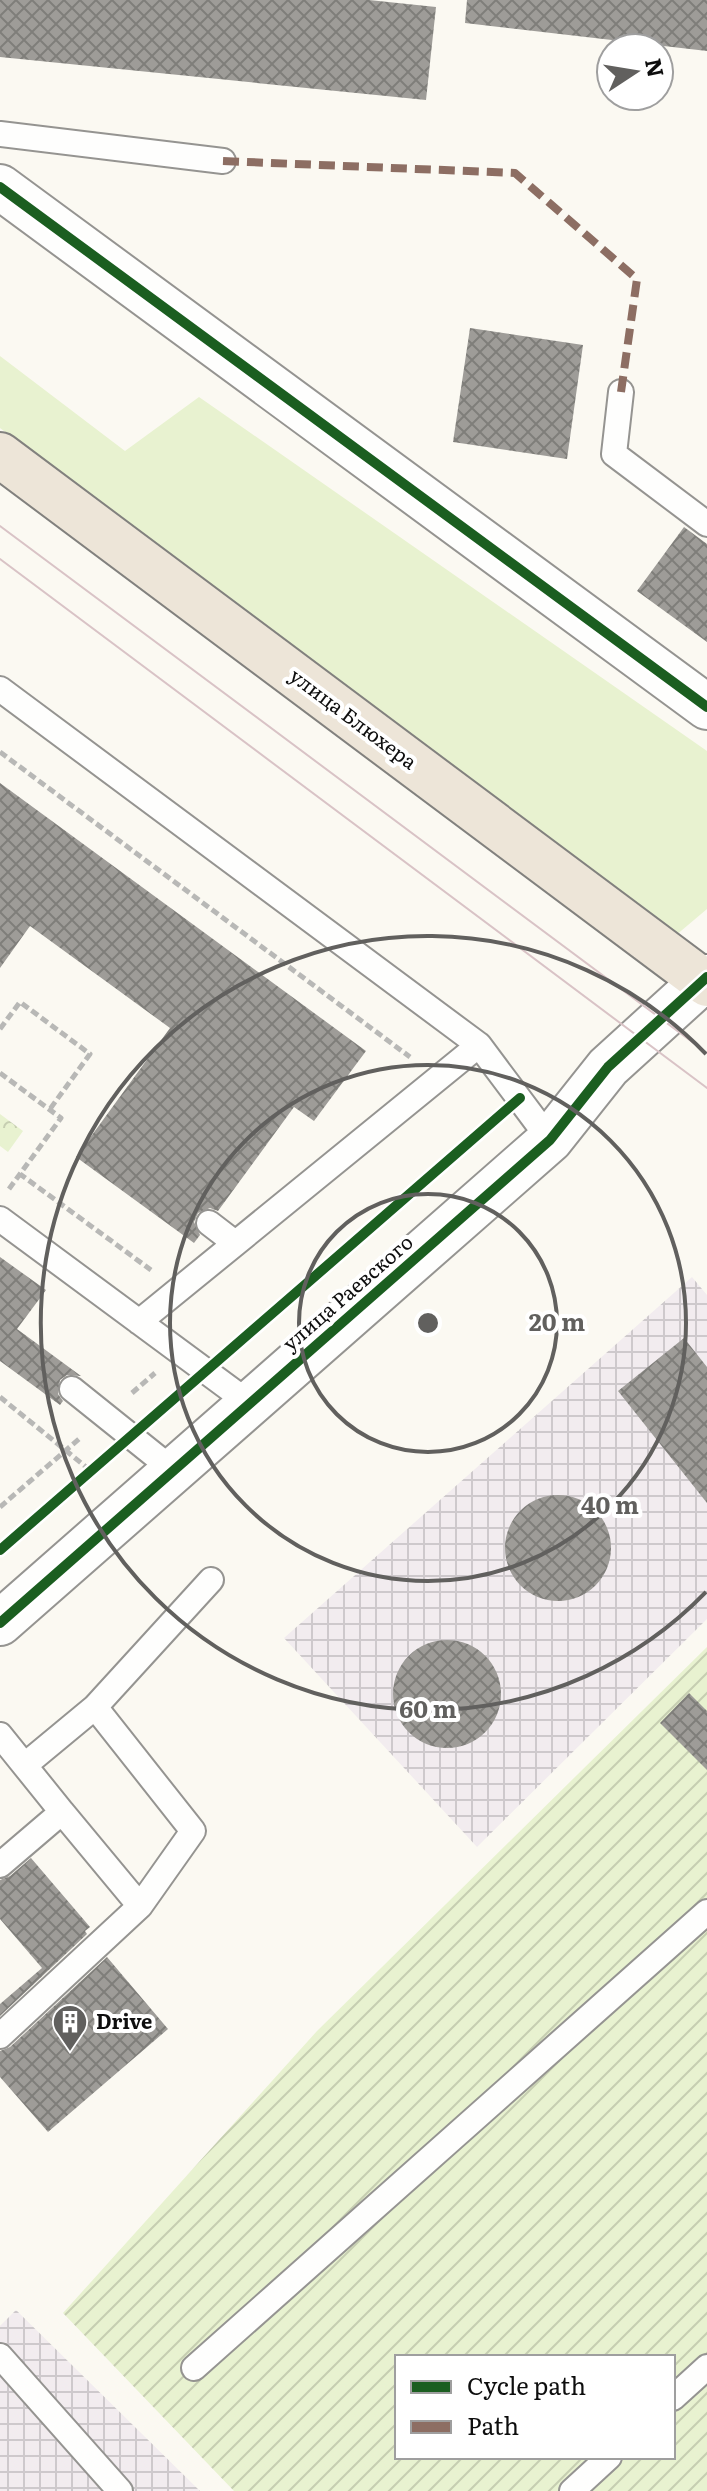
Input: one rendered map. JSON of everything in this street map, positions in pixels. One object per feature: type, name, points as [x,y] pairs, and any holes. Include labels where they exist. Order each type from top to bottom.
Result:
[{"type":"main road","name":"улица Блюхера","points":[[0,455],[706,980]]},
{"type":"street","points":[[0,187],[707,707]]},
{"type":"street","name":"улица Раевского","points":[[0,1623],[550,1140],[608,1067],[706,980]]},
{"type":"lane","points":[[0,134],[223,161]]},
{"type":"lane","points":[[621,392],[614,454],[707,524]]},
{"type":"lane","points":[[0,689],[479,1045],[550,1140]]},
{"type":"lane","points":[[139,1322],[479,1045]]},
{"type":"lane","points":[[0,1219],[249,1403]]},
{"type":"lane","points":[[209,1223],[235,1243]]},
{"type":"lane","points":[[72,1389],[173,1470]]},
{"type":"lane","points":[[25,1765],[95,1707],[211,1580]]},
{"type":"lane","points":[[0,2036],[140,1906],[193,1831],[95,1707]]},
{"type":"lane","points":[[0,1735],[140,1906]]},
{"type":"lane","points":[[0,1865],[62,1812]]},
{"type":"lane","points":[[194,2368],[707,1912]]},
{"type":"lane","points":[[0,2356],[120,2491]]},
{"type":"lane","points":[[675,2396],[707,2367]]},
{"type":"lane","points":[[572,2491],[607,2459]]},
{"type":"path","points":[[0,752],[439,1078]]},
{"type":"path","points":[[0,1029],[20,1002],[90,1054],[50,1109]]},
{"type":"path","points":[[0,1073],[61,1118],[20,1174],[177,1290]]},
{"type":"path","points":[[0,1397],[91,1471]]},
{"type":"path","points":[[80,1481],[131,1436]]},
{"type":"shaded area","points":[[692,1277],[707,1295],[707,1619],[477,1847],[284,1638]]},
{"type":"shaded area","points":[[16,2310],[200,2491],[0,2491],[0,2326]]},
{"type":"green space","points":[[0,356],[125,451],[199,397],[707,751],[707,909],[675,936],[0,428]]},
{"type":"green space","points":[[0,1114],[23,1131],[8,1152],[0,1146]]},
{"type":"green space","points":[[707,1647],[707,2491],[234,2491],[63,2313],[317,2031]]},
{"type":"building","points":[[0,0],[369,0],[436,7],[426,100],[0,57]]},
{"type":"building","points":[[467,0],[707,0],[707,51],[675,47],[675,32],[595,32],[595,38],[465,23]]},
{"type":"building","points":[[470,328],[583,345],[567,459],[453,442]]},
{"type":"building","points":[[684,527],[707,544],[707,642],[637,591]]},
{"type":"building","points":[[0,783],[366,1051],[314,1121],[294,1107],[218,1211],[210,1208],[198,1213],[194,1222],[200,1235],[194,1243],[76,1157],[170,1028],[30,926],[0,968]]},
{"type":"building","points":[[0,1257],[46,1290],[17,1329],[81,1376],[67,1375],[60,1380],[58,1394],[63,1401],[60,1405],[0,1361]]},
{"type":"building","points":[[684,1338],[707,1367],[707,1503],[618,1391]]},
{"type":"building","points":[[558,1495],[578,1499],[596,1510],[607,1528],[611,1548],[607,1568],[596,1586],[578,1597],[558,1601],[538,1597],[520,1586],[509,1568],[505,1548],[509,1528],[520,1510],[538,1499]]},
{"type":"building","points":[[447,1640],[477,1649],[485,1656],[492,1664],[501,1694],[492,1724],[485,1732],[477,1739],[447,1748],[417,1739],[409,1732],[402,1724],[393,1694],[402,1664],[409,1656],[417,1649]]},
{"type":"building","points":[[689,1693],[707,1711],[707,1770],[660,1723]]},
{"type":"building","points":[[31,1858],[90,1927],[85,1931],[87,1934],[0,2016],[0,2004],[42,1968],[0,1919],[0,1880],[10,1876]]},
{"type":"building","name":"Drive","points":[[107,1957],[168,2029],[48,2132],[0,2077],[0,2051],[10,2047]]},
{"type":"tram line","points":[[0,526],[707,1053]]},
{"type":"tram line","points":[[0,559],[707,1088]]},
{"type":"marked path","points":[[223,161],[515,173],[637,279],[621,392]]},
{"type":"cycle path","points":[[0,187],[707,707]]},
{"type":"cycle path","points":[[0,1623],[550,1140],[608,1067],[707,977]]},
{"type":"cycle path","points":[[0,1550],[520,1098]]},
{"type":"place","name":"Drive","points":[[70,2053]]}]
